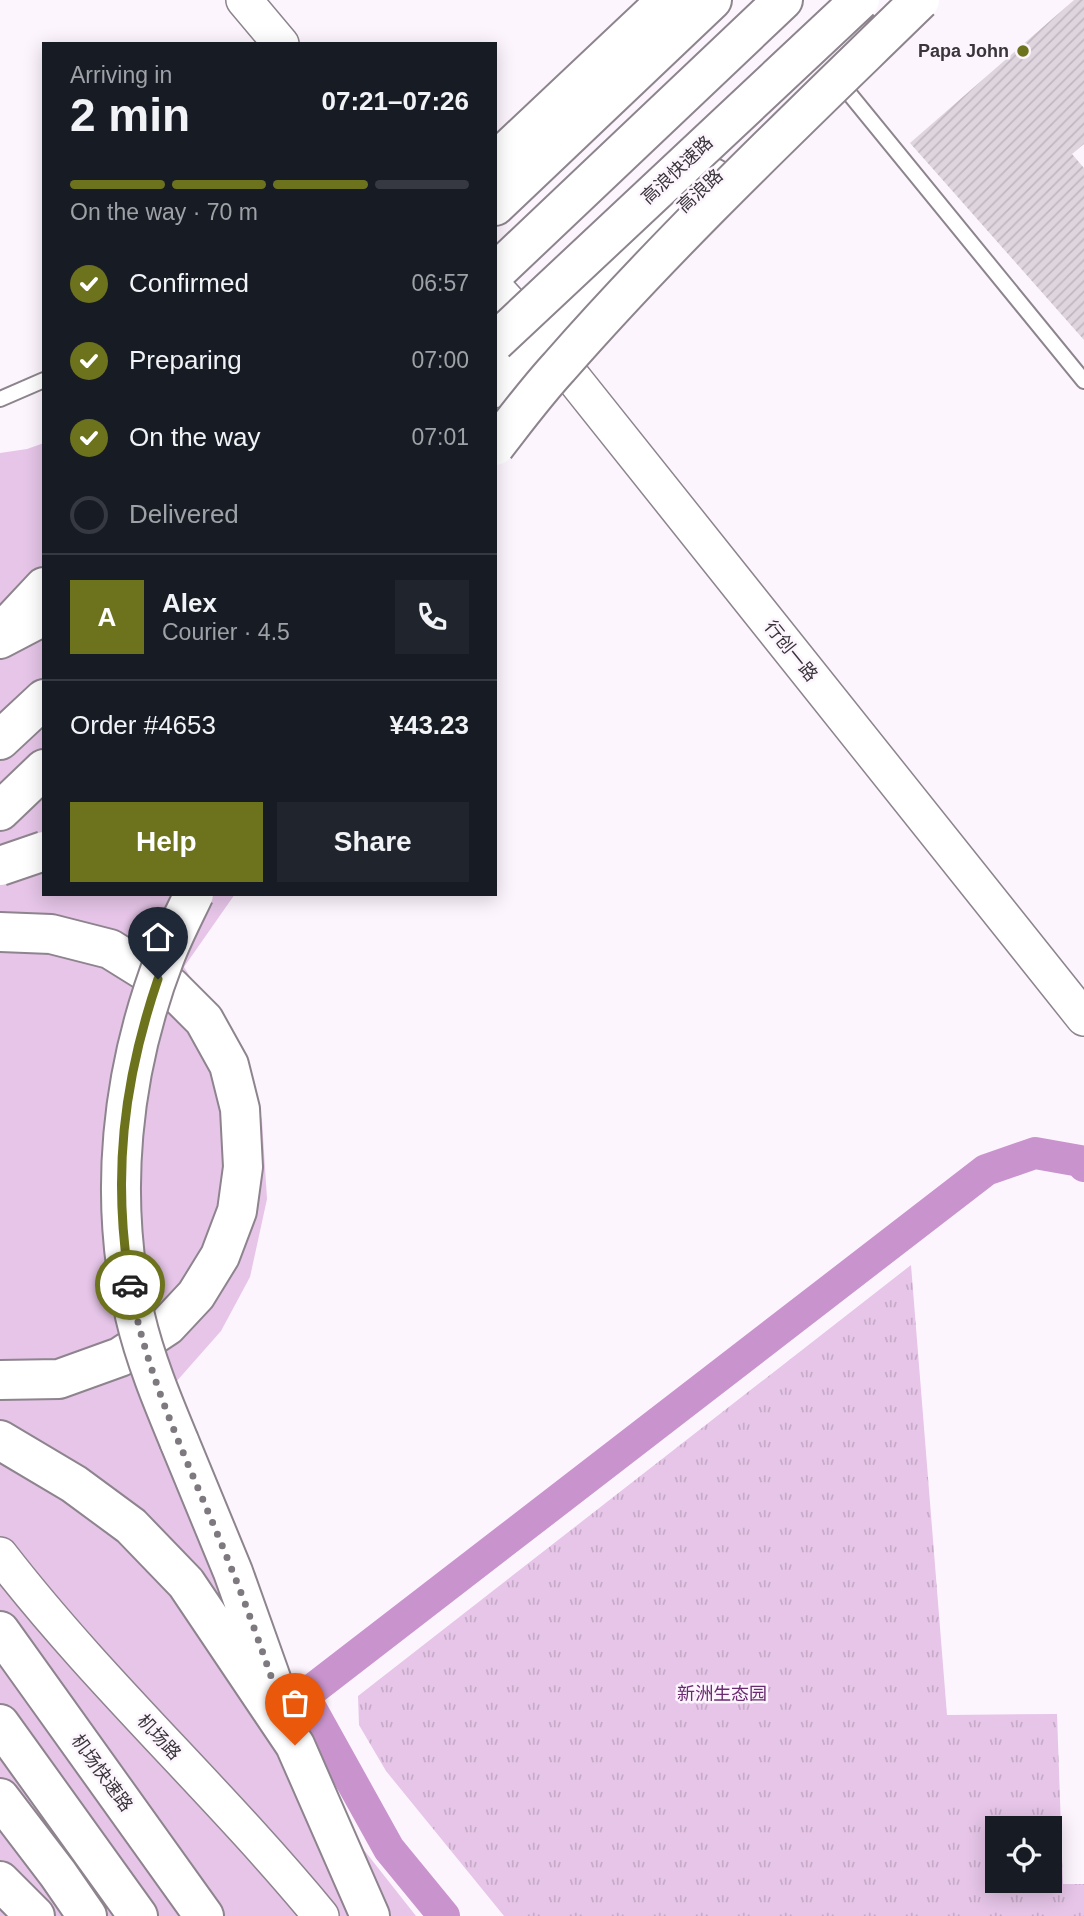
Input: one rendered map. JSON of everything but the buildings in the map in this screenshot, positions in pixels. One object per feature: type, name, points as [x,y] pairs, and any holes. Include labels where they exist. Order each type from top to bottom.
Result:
[{"type":"main road","points":[[497,160],[667,0]]},
{"type":"main road","points":[[497,204],[712,0]]},
{"type":"main road","points":[[720,60],[765,0]]},
{"type":"main road","points":[[497,271],[783,0]]},
{"type":"main road","name":"高浪快速路","points":[[497,340],[860,0]]},
{"type":"main road","name":"高浪路","points":[[497,386],[709,182],[911,0]]},
{"type":"main road","points":[[497,444],[557,369],[635,283],[920,0]]},
{"type":"main road","points":[[497,241],[578,195]]},
{"type":"main road","points":[[0,637],[42,589]]},
{"type":"main road","points":[[0,637],[42,617]]},
{"type":"main road","points":[[0,740],[42,701]]},
{"type":"main road","points":[[0,811],[42,771]]},
{"type":"main road","points":[[0,878],[42,837]]},
{"type":"main road","points":[[0,866],[42,852]]},
{"type":"main road","points":[[193,896],[165,956],[142,1024],[127,1090],[121,1163],[122,1238],[135,1316],[153,1378],[233,1572],[295,1745],[370,1916]]},
{"type":"main road","points":[[0,932],[51,934],[110,948],[172,987],[204,1020],[229,1065],[240,1109],[243,1167],[237,1211],[220,1256],[196,1295],[167,1326],[120,1357],[59,1379],[0,1380]]},
{"type":"main road","points":[[0,1440],[74,1484],[131,1526],[186,1583],[295,1745]]},
{"type":"main road","name":"机场快速路","points":[[0,1631],[204,1916]]},
{"type":"main road","points":[[0,1724],[138,1916]]},
{"type":"main road","points":[[0,1798],[87,1916]]},
{"type":"main road","points":[[0,1881],[35,1916]]},
{"type":"street","points":[[244,0],[279,42]]},
{"type":"street","name":"行创一路","points":[[497,290],[543,340],[1084,1018]]},
{"type":"street","name":"机场路","points":[[0,1555],[103,1676],[290,1877],[321,1916]]},
{"type":"lane","points":[[831,72],[1084,381]]},
{"type":"lane","points":[[0,399],[42,381]]},
{"type":"green space","points":[[42,444],[42,896],[234,896],[184,967],[250,1073],[262,1120],[267,1199],[250,1277],[221,1331],[168,1391],[284,1656],[241,1694],[416,1916],[0,1916],[0,453]]},
{"type":"green space","name":"新洲生态园","points":[[911,1265],[947,1715],[1057,1714],[1061,1816],[985,1816],[985,1893],[1062,1893],[1062,1856],[1063,1884],[1084,1884],[1084,1916],[504,1916],[386,1771],[359,1725],[358,1696]]},
{"type":"waterway","points":[[444,1916],[389,1849],[304,1696],[986,1170],[1035,1153],[1080,1161],[1084,1166]]},
{"type":"way so far","points":[[130,1285],[135,1316],[153,1378],[233,1572],[295,1745]]},
{"type":"place","name":"Papa John","points":[[1023,51]]},
{"type":"route","points":[[130,1285],[122,1238],[121,1163],[127,1090],[142,1024],[158,979]]}]
